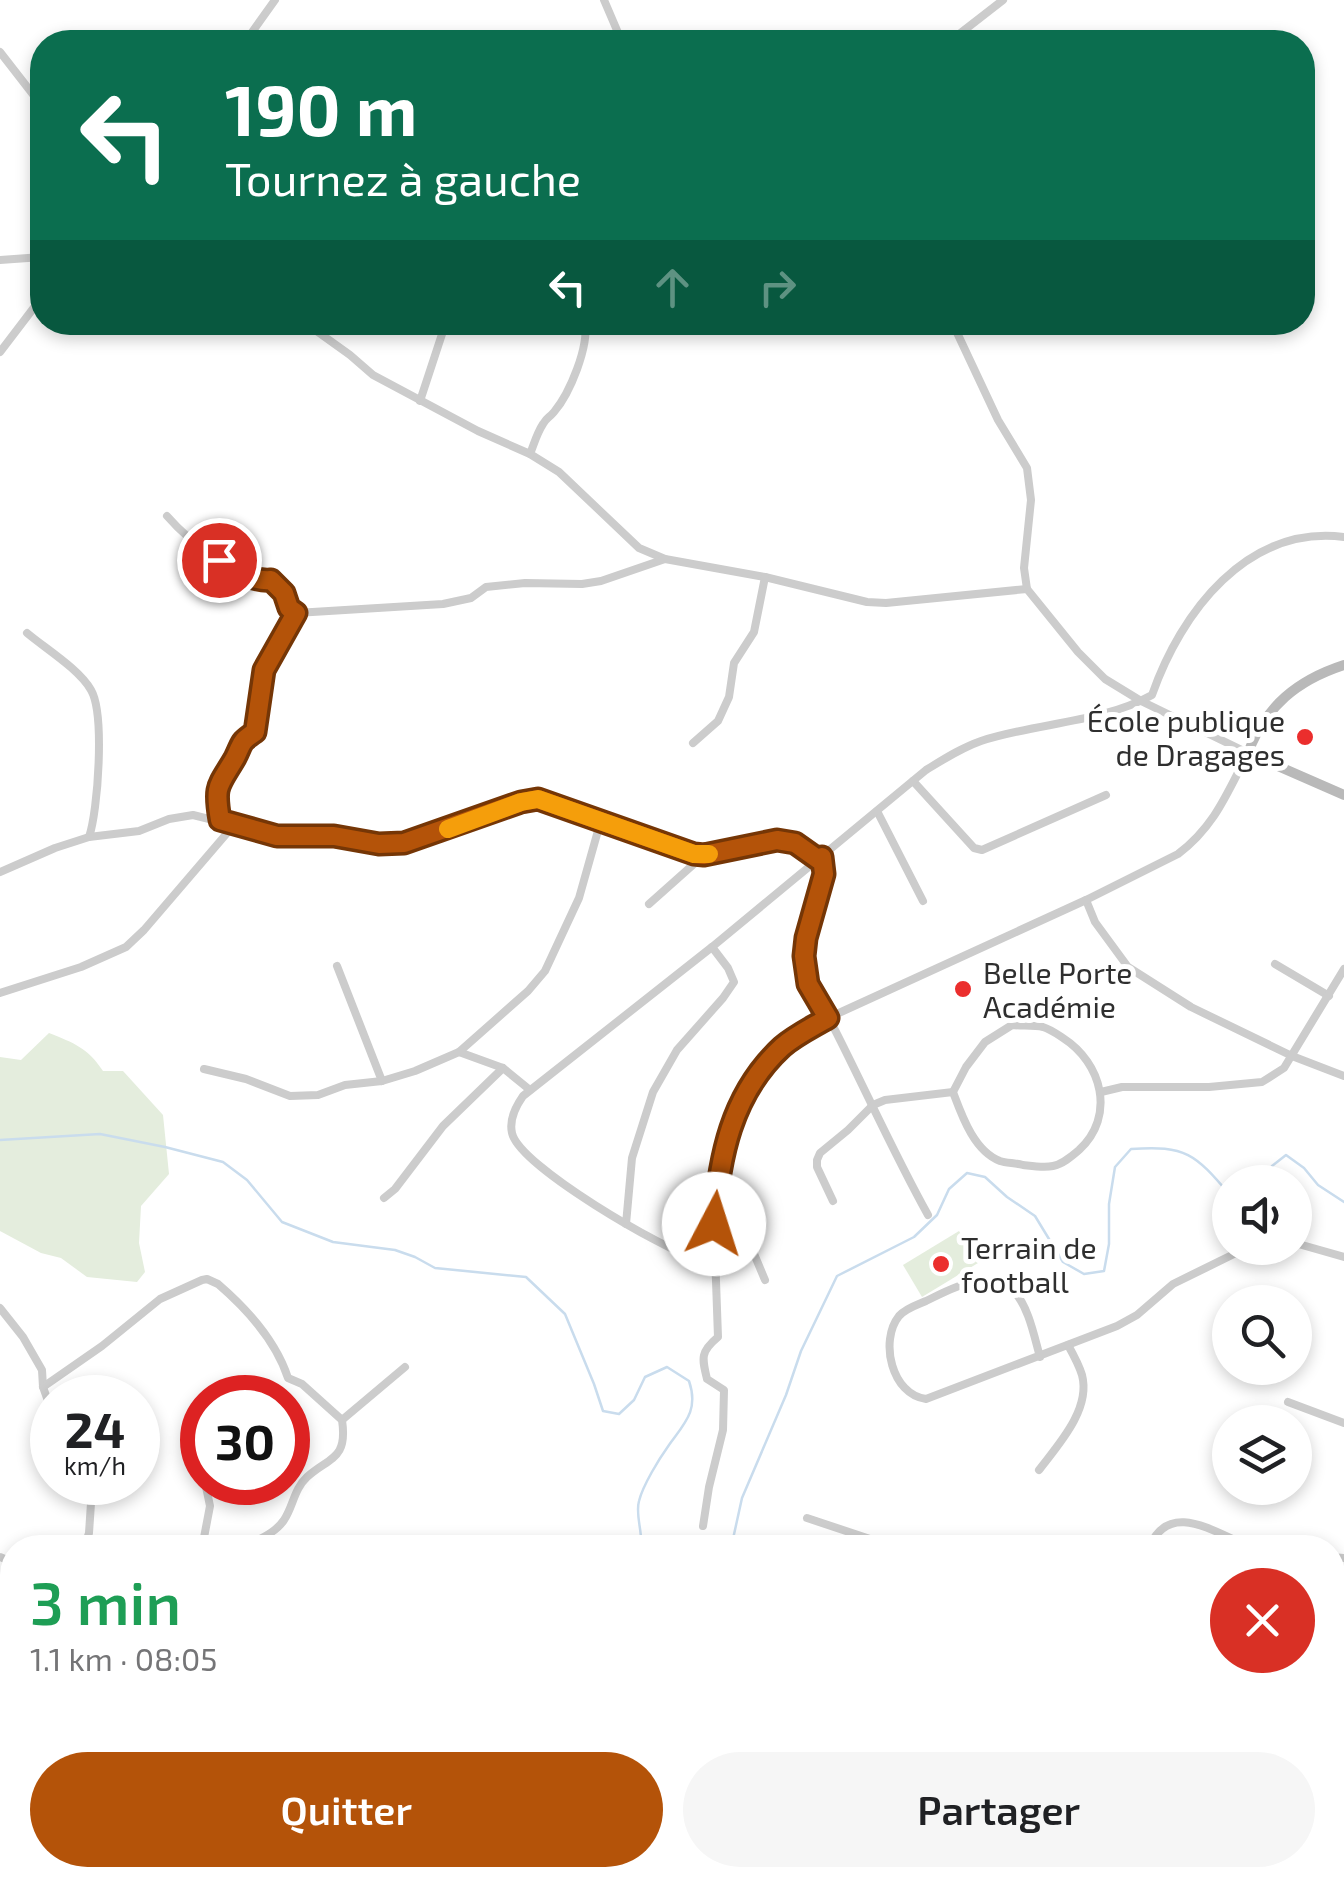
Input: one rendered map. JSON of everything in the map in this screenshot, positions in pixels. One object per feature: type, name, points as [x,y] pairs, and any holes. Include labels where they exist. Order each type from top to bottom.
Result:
[{"type":"main road","points":[[1344,665],[1314,676],[1285,696],[1265,720],[1248,753],[1344,795]]},
{"type":"street","points":[[254,30],[275,0]]},
{"type":"street","points":[[604,0],[617,30]]},
{"type":"street","points":[[964,30],[1003,0]]},
{"type":"street","points":[[0,52],[30,91]]},
{"type":"street","points":[[0,260],[30,258]]},
{"type":"street","points":[[0,352],[30,313]]},
{"type":"street","points":[[322,335],[372,375],[478,432],[530,454],[572,483],[640,548],[665,558],[886,604],[1027,588]]},
{"type":"street","points":[[420,401],[434,352],[443,335]]},
{"type":"street","points":[[530,454],[544,421],[556,411],[578,367],[586,335]]},
{"type":"street","points":[[703,1526],[722,1430],[724,1390],[707,1379],[703,1355],[718,1337],[714,1224],[720,1166],[742,1099],[785,1044],[828,1018],[1086,900],[1190,845],[1214,818],[1248,753],[1124,693],[1096,672],[1027,588],[1024,568],[1031,500],[1027,468],[998,420],[958,335]]},
{"type":"street","points":[[167,516],[183,534],[219,560],[246,575],[271,580],[296,613],[442,604],[471,598],[486,587],[525,583],[582,584],[612,578],[665,558]]},
{"type":"street","points":[[714,1262],[697,1259],[626,1224],[568,1187],[512,1136],[517,1105],[530,1090],[913,781],[957,751],[985,740],[1116,709],[1152,695],[1188,621],[1232,572],[1292,538],[1321,534],[1344,537]]},
{"type":"street","points":[[693,743],[718,721],[734,663],[754,632],[765,577]]},
{"type":"street","points":[[220,820],[218,785],[241,742],[255,732],[264,670],[296,613]]},
{"type":"street","points":[[27,633],[84,678],[94,693],[99,754],[89,836]]},
{"type":"street","points":[[913,781],[974,848],[982,850],[1106,795]]},
{"type":"street","points":[[0,872],[89,836],[139,832],[168,819],[193,815],[277,836],[334,836],[379,844],[404,843],[538,799],[704,855]]},
{"type":"street","points":[[877,812],[923,901]]},
{"type":"street","points":[[204,1069],[290,1096],[318,1095],[344,1085],[382,1081],[459,1052],[528,992],[545,971],[578,898],[602,820]]},
{"type":"street","points":[[0,993],[81,967],[126,947],[234,825]]},
{"type":"street","points":[[649,904],[704,855],[777,840],[795,843],[821,858],[824,874],[804,956],[808,984],[928,1215]]},
{"type":"street","points":[[1086,900],[1095,922],[1128,967],[1192,1007],[1292,1056],[1344,1076]]},
{"type":"street","points":[[626,1224],[632,1158],[653,1092],[677,1050],[734,982],[712,947]]},
{"type":"street","points":[[1275,964],[1329,996]]},
{"type":"street","points":[[337,966],[382,1081]]},
{"type":"street","points":[[1101,1092],[1122,1086],[1210,1087],[1262,1082],[1284,1068],[1344,969]]},
{"type":"street","points":[[1012,1025],[1046,1027],[1072,1044],[1092,1065],[1101,1092],[1100,1111],[1095,1129],[1070,1158],[1054,1166],[1034,1166],[998,1160],[984,1149],[963,1118],[953,1092],[985,1042],[1012,1025]]},
{"type":"street","points":[[459,1052],[503,1068],[530,1090]]},
{"type":"street","points":[[384,1198],[443,1126],[503,1068]]},
{"type":"street","points":[[833,1201],[816,1160],[820,1153],[873,1105],[901,1096],[953,1092]]},
{"type":"street","points":[[714,1224],[752,1249],[766,1280]]},
{"type":"street","points":[[1312,1247],[1344,1257]]},
{"type":"street","points":[[1040,1357],[1017,1296],[1010,1287],[988,1280],[958,1286],[903,1312],[891,1335],[892,1364],[898,1380],[908,1393],[926,1400],[1040,1357],[1117,1326],[1156,1296],[1212,1265]]},
{"type":"street","points":[[60,1375],[160,1299],[207,1279],[218,1284],[266,1336],[288,1378],[302,1384],[342,1420],[340,1451],[306,1478],[284,1520],[266,1535]]},
{"type":"street","points":[[0,1308],[24,1336],[42,1375]]},
{"type":"street","points":[[1039,1470],[1079,1411],[1084,1396],[1082,1373],[1068,1345]]},
{"type":"street","points":[[342,1420],[405,1367]]},
{"type":"street","points":[[1288,1402],[1344,1423]]},
{"type":"street","points":[[88,1535],[91,1505]]},
{"type":"street","points":[[204,1535],[210,1505]]},
{"type":"street","points":[[807,1518],[858,1535]]},
{"type":"street","points":[[1157,1535],[1169,1525],[1188,1522],[1221,1535]]},
{"type":"green space","points":[[49,1033],[80,1047],[103,1071],[123,1071],[163,1115],[169,1174],[141,1206],[139,1243],[145,1272],[137,1282],[87,1277],[61,1258],[41,1253],[0,1231],[0,1057],[21,1060]]},
{"type":"green space","name":"Terrain de football","points":[[959,1231],[978,1263],[922,1297],[903,1265]]},
{"type":"waterway","points":[[0,1140],[100,1134],[223,1162],[247,1180],[282,1222],[333,1242],[395,1250],[435,1268],[526,1277],[565,1314],[603,1411],[619,1414],[634,1400],[645,1377],[667,1367],[689,1381],[689,1416],[656,1465],[639,1501],[641,1535]]},
{"type":"waterway","points":[[734,1535],[742,1498],[801,1351],[837,1276],[914,1237],[937,1215],[949,1189],[967,1173],[985,1177],[1035,1216],[1063,1262],[1084,1274],[1104,1271],[1115,1167],[1131,1149],[1177,1151],[1198,1161],[1212,1175]]},
{"type":"waterway","points":[[1273,1165],[1286,1155],[1300,1165]]},
{"type":"waterway","points":[[1312,1178],[1344,1202]]},
{"type":"slow traffic","points":[[448,829],[538,799],[694,854],[709,854]]},
{"type":"place","name":"École publique de Dragages","points":[[1305,737]]},
{"type":"place","name":"Belle Porte Académie","points":[[963,989]]},
{"type":"place","name":"Terrain de football","points":[[941,1264]]},
{"type":"route","points":[[219,560],[246,575],[271,580],[296,613],[264,670],[255,732],[241,742],[218,785],[220,820],[277,836],[301,834],[379,844],[404,843],[538,799],[694,854],[777,840],[795,843],[819,860],[822,857],[824,874],[804,956],[808,984],[828,1018],[785,1044],[750,1084],[734,1117],[720,1166],[714,1224]]}]
